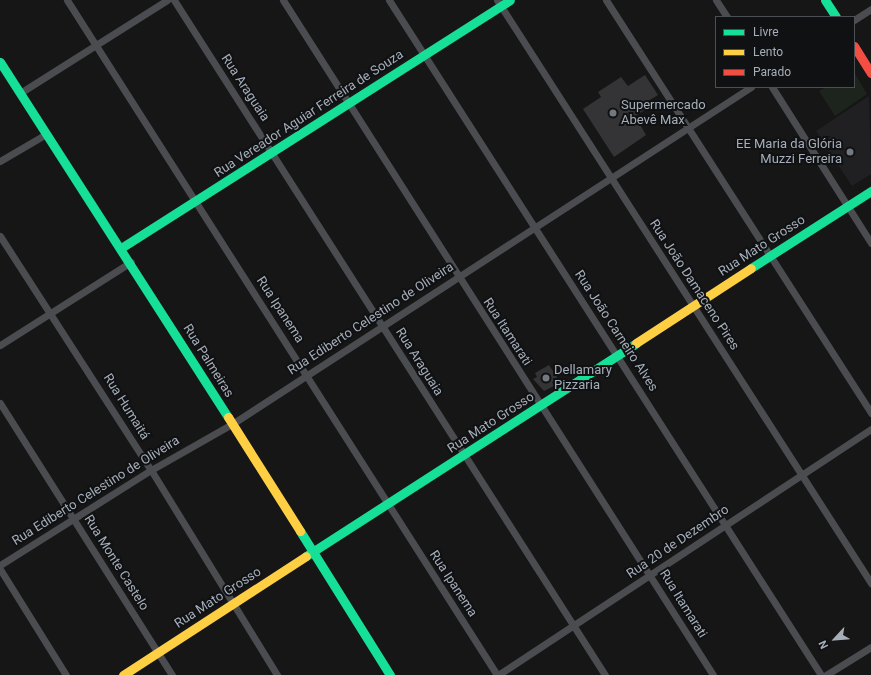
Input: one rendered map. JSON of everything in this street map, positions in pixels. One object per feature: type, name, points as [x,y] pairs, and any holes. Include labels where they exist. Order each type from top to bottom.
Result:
[{"type":"street","name":"Rua Ipanema","points":[[67,0],[497,675]]},
{"type":"street","points":[[20,93],[167,0]]},
{"type":"street","name":"Rua Araguaia","points":[[174,0],[604,675]]},
{"type":"street","name":"Rua Itamarati","points":[[283,0],[540,406],[651,576],[713,675]]},
{"type":"street","name":"Rua João Carneiro Alves","points":[[389,0],[726,524],[821,675]]},
{"type":"street","name":"Rua Vereador Aguiar Ferreira de Souza","points":[[121,248],[196,202],[425,55],[499,3],[510,0]]},
{"type":"street","points":[[606,0],[871,413]]},
{"type":"street","points":[[716,0],[726,16]]},
{"type":"street","points":[[825,0],[835,16]]},
{"type":"street","name":"Rua João Damaceno Pires","points":[[499,3],[871,583]]},
{"type":"street","points":[[855,19],[871,9]]},
{"type":"street","points":[[855,48],[871,73]]},
{"type":"street","name":"Rua Palmeiras","points":[[0,62],[131,262],[390,675]]},
{"type":"street","name":"Rua Ediberto Celestino de Oliveira","points":[[0,566],[73,518],[151,470],[232,424],[749,88]]},
{"type":"street","points":[[773,88],[871,243]]},
{"type":"street","points":[[0,161],[46,134]]},
{"type":"street","name":"Rua Mato Grosso","points":[[124,675],[232,604],[464,457],[617,354],[871,191]]},
{"type":"street","name":"Rua Humaitá","points":[[0,236],[52,313],[151,470],[232,604],[278,675]]},
{"type":"street","points":[[0,344],[52,313],[131,262]]},
{"type":"street","name":"Rua Monte Castelo","points":[[0,403],[172,675]]},
{"type":"street","name":"Rua 20 de Dezembro","points":[[497,675],[651,576],[726,524],[871,429]]},
{"type":"street","points":[[0,569],[66,675]]},
{"type":"street","points":[[826,675],[871,647]]},
{"type":"shaded area","points":[[855,74],[867,94],[835,116],[819,91],[824,88],[855,88]]},
{"type":"shaded area","name":"EE Maria da Glória Muzzi Ferreira","points":[[869,96],[871,174],[852,186],[816,131]]},
{"type":"building","name":"Supermercado Abevê Max","points":[[645,75],[658,95],[645,103],[648,108],[635,116],[646,135],[614,157],[583,109],[601,97],[598,92],[621,77],[628,86]]},
{"type":"building","name":"Dellamary Pizzaria","points":[[549,365],[558,379],[552,382],[554,386],[544,391],[533,379],[537,377],[535,373]]},
{"type":"traffic: fast","points":[[121,248],[510,0]]},
{"type":"traffic: fast","points":[[825,0],[835,16]]},
{"type":"traffic: fast","points":[[0,62],[228,417]]},
{"type":"traffic: fast","points":[[751,268],[871,191]]},
{"type":"traffic: fast","points":[[306,556],[636,343]]},
{"type":"traffic: fast","points":[[300,531],[390,675]]},
{"type":"traffic: slow","points":[[636,343],[751,268]]},
{"type":"traffic: slow","points":[[228,417],[300,531]]},
{"type":"traffic: slow","points":[[123,675],[306,556]]},
{"type":"traffic: jam","points":[[855,48],[871,73]]},
{"type":"place","name":"Supermercado Abevê Max","points":[[613,113]]},
{"type":"place","name":"EE Maria da Glória Muzzi Ferreira","points":[[850,152]]},
{"type":"place","name":"Dellamary Pizzaria","points":[[546,378]]}]
